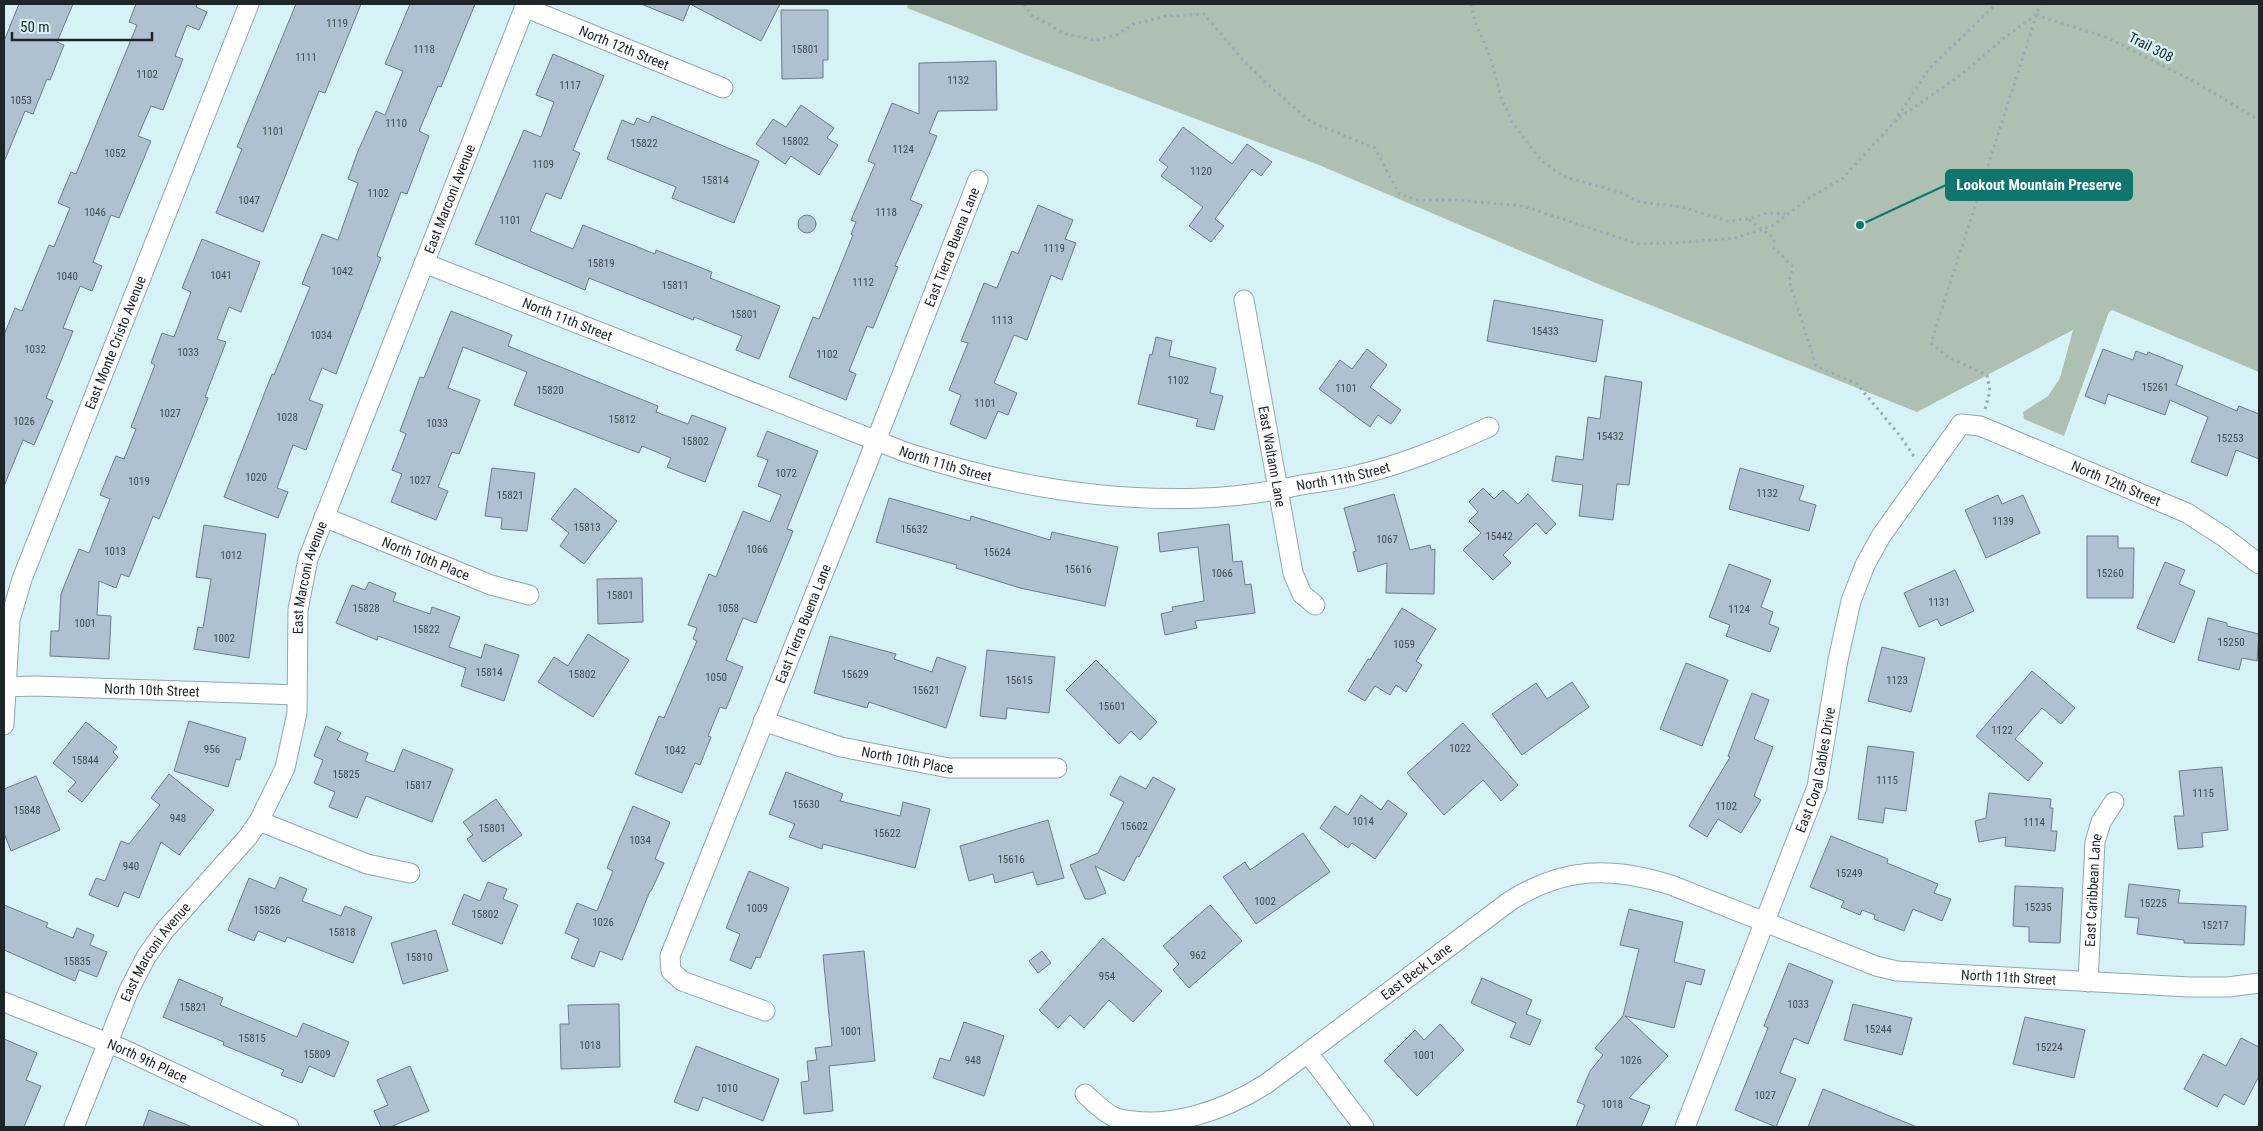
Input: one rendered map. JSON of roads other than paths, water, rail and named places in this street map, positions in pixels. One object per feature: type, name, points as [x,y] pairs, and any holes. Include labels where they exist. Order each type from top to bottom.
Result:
[{"type":"street","name":"East Monte Cristo Avenue","points":[[5,687],[10,620],[22,579],[249,4]]},
{"type":"street","name":"North 12th Street","points":[[525,5],[723,88]]},
{"type":"street","name":"East Marconi Avenue","points":[[74,1127],[129,990],[146,958],[165,930],[247,838],[259,821],[285,768],[297,713],[298,610],[308,559],[525,5]]},
{"type":"street","name":"East Tierra Buena Lane","points":[[765,1011],[682,981],[671,971],[670,956],[978,180]]},
{"type":"street","name":"North 11th Street","points":[[424,263],[905,452],[955,469],[1070,492],[1203,498],[1278,490],[1374,470],[1456,442],[1489,427]]},
{"type":"street","name":"East Waltann Lane","points":[[1244,300],[1294,573],[1302,594],[1315,605]]},
{"type":"street","name":"North 12th Street","points":[[1970,425],[2187,513],[2224,537],[2259,564]]},
{"type":"street","name":"East Coral Gables Drive","points":[[1690,1126],[1817,787],[1838,660],[1851,601],[1865,565],[1881,536],[1926,473],[1970,425]]},
{"type":"street","name":"North 10th Place","points":[[324,517],[491,585],[529,595]]},
{"type":"street","name":"North 10th Street","points":[[5,687],[35,686],[297,695]]},
{"type":"street","points":[[4,725],[5,687]]},
{"type":"street","name":"North 10th Place","points":[[763,721],[841,747],[949,768],[1057,768]]},
{"type":"street","name":"East Caribbean Lane","points":[[2088,982],[2094,842],[2101,822],[2114,802]]},
{"type":"street","points":[[259,821],[367,864],[410,873]]},
{"type":"street","name":"East Beck Lane","points":[[1085,1094],[1114,1117],[1132,1122],[1166,1124],[1201,1117],[1234,1104],[1266,1084],[1510,902],[1530,889],[1556,878],[1582,872],[1644,876],[1765,923]]},
{"type":"street","name":"North 11th Street","points":[[1765,923],[1876,966],[1897,971],[2228,988],[2259,983]]},
{"type":"street","name":"North 9th Place","points":[[4,1002],[108,1042],[289,1127]]},
{"type":"street","points":[[1308,1053],[1364,1127]]},
{"type":"place","name":"Lookout Mountain Preserve","points":[[1860,225]]}]
